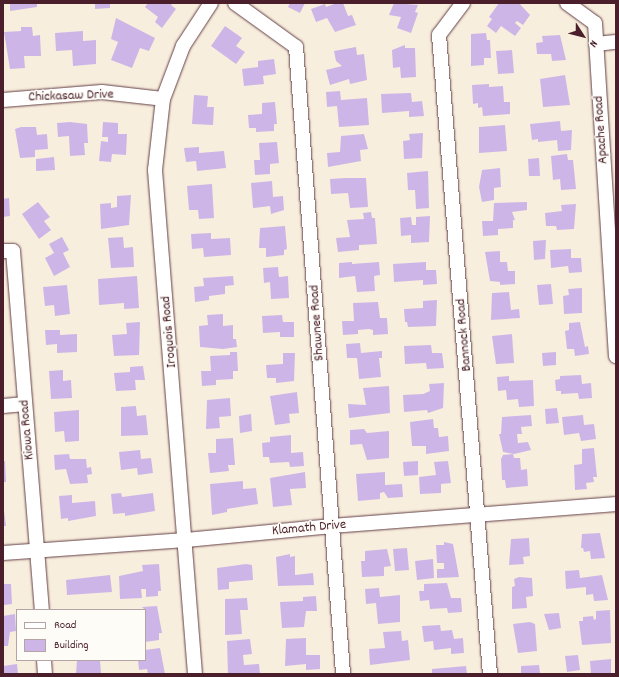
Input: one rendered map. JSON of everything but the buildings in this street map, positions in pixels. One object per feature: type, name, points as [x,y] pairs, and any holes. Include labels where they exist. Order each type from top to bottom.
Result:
[{"type":"street","name":"Iroquois Road","points":[[196,674],[155,170],[163,99],[183,46],[211,3]]},
{"type":"street","name":"Shawnee Road","points":[[235,3],[296,48],[343,674]]},
{"type":"street","name":"Bannock Road","points":[[463,3],[439,35],[490,674]]},
{"type":"street","name":"Apache Road","points":[[567,3],[595,23],[616,356]]},
{"type":"street","points":[[596,44],[616,42]]},
{"type":"street","name":"Chickasaw Drive","points":[[3,100],[102,92],[163,99]]},
{"type":"street","name":"Kiowa Road","points":[[8,251],[39,550],[42,609]]},
{"type":"street","points":[[3,406],[25,404]]},
{"type":"street","name":"Klamath Drive","points":[[3,553],[186,540],[332,526],[478,516],[616,504]]},
{"type":"street","points":[[44,661],[45,674]]}]
